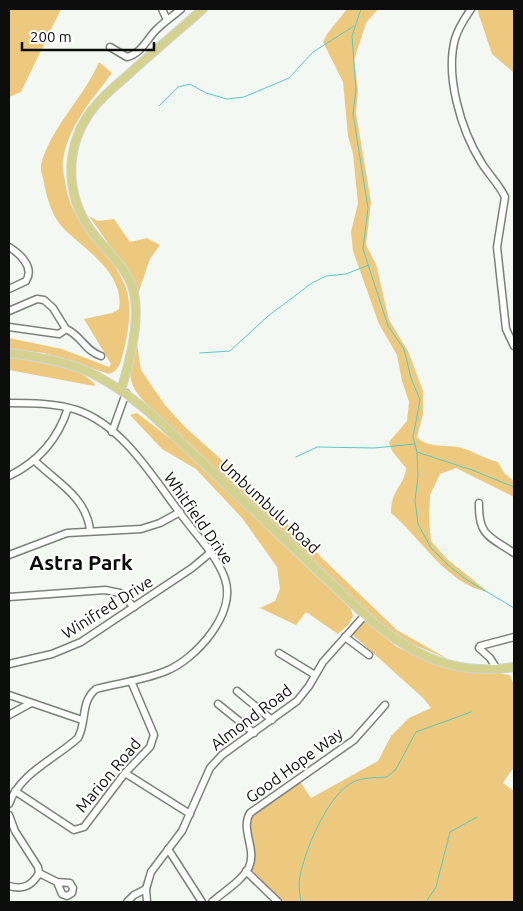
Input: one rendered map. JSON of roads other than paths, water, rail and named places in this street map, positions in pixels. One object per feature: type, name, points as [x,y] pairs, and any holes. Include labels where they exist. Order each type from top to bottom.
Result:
[{"type":"main road","points":[[124,392],[136,316],[135,296],[127,276],[86,225],[81,215],[72,184],[72,153],[80,130],[100,100],[203,9]]},
{"type":"main road","name":"Umbumbulu Road","points":[[9,354],[49,359],[82,368],[124,392],[150,413],[365,615],[402,644],[423,656],[451,665],[497,670],[514,667]]},
{"type":"street","points":[[162,9],[168,20]]},
{"type":"street","points":[[110,47],[127,57],[132,56],[181,9]]},
{"type":"street","points":[[471,9],[457,32],[453,49],[455,86],[465,132],[481,162],[505,197],[496,247],[506,329],[514,346]]},
{"type":"street","points":[[9,247],[24,261],[29,274],[26,281],[9,289]]},
{"type":"street","points":[[9,311],[42,299],[53,308],[66,329],[74,333],[91,352],[101,356]]},
{"type":"street","points":[[9,327],[58,334],[66,329]]},
{"type":"street","points":[[112,432],[124,392]]},
{"type":"street","name":"Whitfield Drive","points":[[9,403],[68,408],[94,418],[112,432],[142,463],[210,553],[226,580],[228,601],[223,615],[199,646],[178,665],[166,671],[96,689],[91,693],[86,701],[78,738],[24,780],[12,794]]},
{"type":"street","points":[[9,476],[35,461],[59,429],[68,408]]},
{"type":"street","points":[[35,461],[83,505],[88,515],[90,530]]},
{"type":"street","points":[[479,503],[482,529],[491,540],[514,553]]},
{"type":"street","points":[[9,555],[67,533],[90,530],[141,529],[160,523],[180,512]]},
{"type":"street","name":"Winifred Drive","points":[[9,664],[65,650],[81,642],[192,568],[210,553]]},
{"type":"street","points":[[9,597],[105,590],[120,593],[134,607]]},
{"type":"street","name":"Almond Road","points":[[148,902],[146,889],[154,866],[182,831],[202,780],[210,768],[222,755],[297,702],[323,662],[365,615]]},
{"type":"street","points":[[346,637],[369,655]]},
{"type":"street","points":[[497,670],[488,655],[479,648],[480,646],[514,637]]},
{"type":"street","points":[[279,654],[315,675]]},
{"type":"street","name":"Marion Road","points":[[12,794],[72,829],[80,829],[125,772],[150,747],[154,740],[154,735],[131,681]]},
{"type":"street","points":[[237,691],[272,720]]},
{"type":"street","points":[[9,695],[82,720]]},
{"type":"street","points":[[9,715],[31,703]]},
{"type":"street","points":[[218,704],[254,733]]},
{"type":"street","name":"Good Hope Way","points":[[246,871],[251,857],[247,821],[250,813],[354,740],[386,705]]},
{"type":"street","points":[[125,772],[190,814]]},
{"type":"street","points":[[9,804],[12,794]]},
{"type":"street","points":[[9,815],[11,824],[38,867],[39,872],[35,880],[22,888],[9,886]]},
{"type":"street","points":[[168,849],[202,902]]},
{"type":"street","points":[[212,902],[246,871],[278,902]]},
{"type":"street","points":[[39,872],[57,882]]},
{"type":"street","points":[[127,902],[134,895],[146,889]]},
{"type":"waterway","points":[[361,9],[352,36],[356,90],[353,114],[368,208],[363,249],[388,326],[404,349],[411,378],[420,400],[413,437],[417,452],[418,476],[415,501],[418,524],[431,548],[448,565],[467,580],[514,608]]},
{"type":"waterway","points":[[159,106],[178,87],[190,84],[206,93],[227,99],[244,97],[289,78],[313,52],[354,26]]},
{"type":"waterway","points":[[200,353],[230,351],[268,316],[312,283],[326,276],[346,274],[369,265]]},
{"type":"waterway","points":[[296,457],[317,447],[374,448],[415,444]]},
{"type":"waterway","points":[[417,452],[472,470],[514,487]]},
{"type":"waterway","points":[[301,902],[299,883],[305,857],[317,827],[334,799],[343,789],[357,780],[387,777],[396,769],[416,732],[471,712]]},
{"type":"waterway","points":[[426,902],[436,887],[450,832],[477,817]]},
{"type":"district","name":"Astra Park","points":[[81,562]]}]
